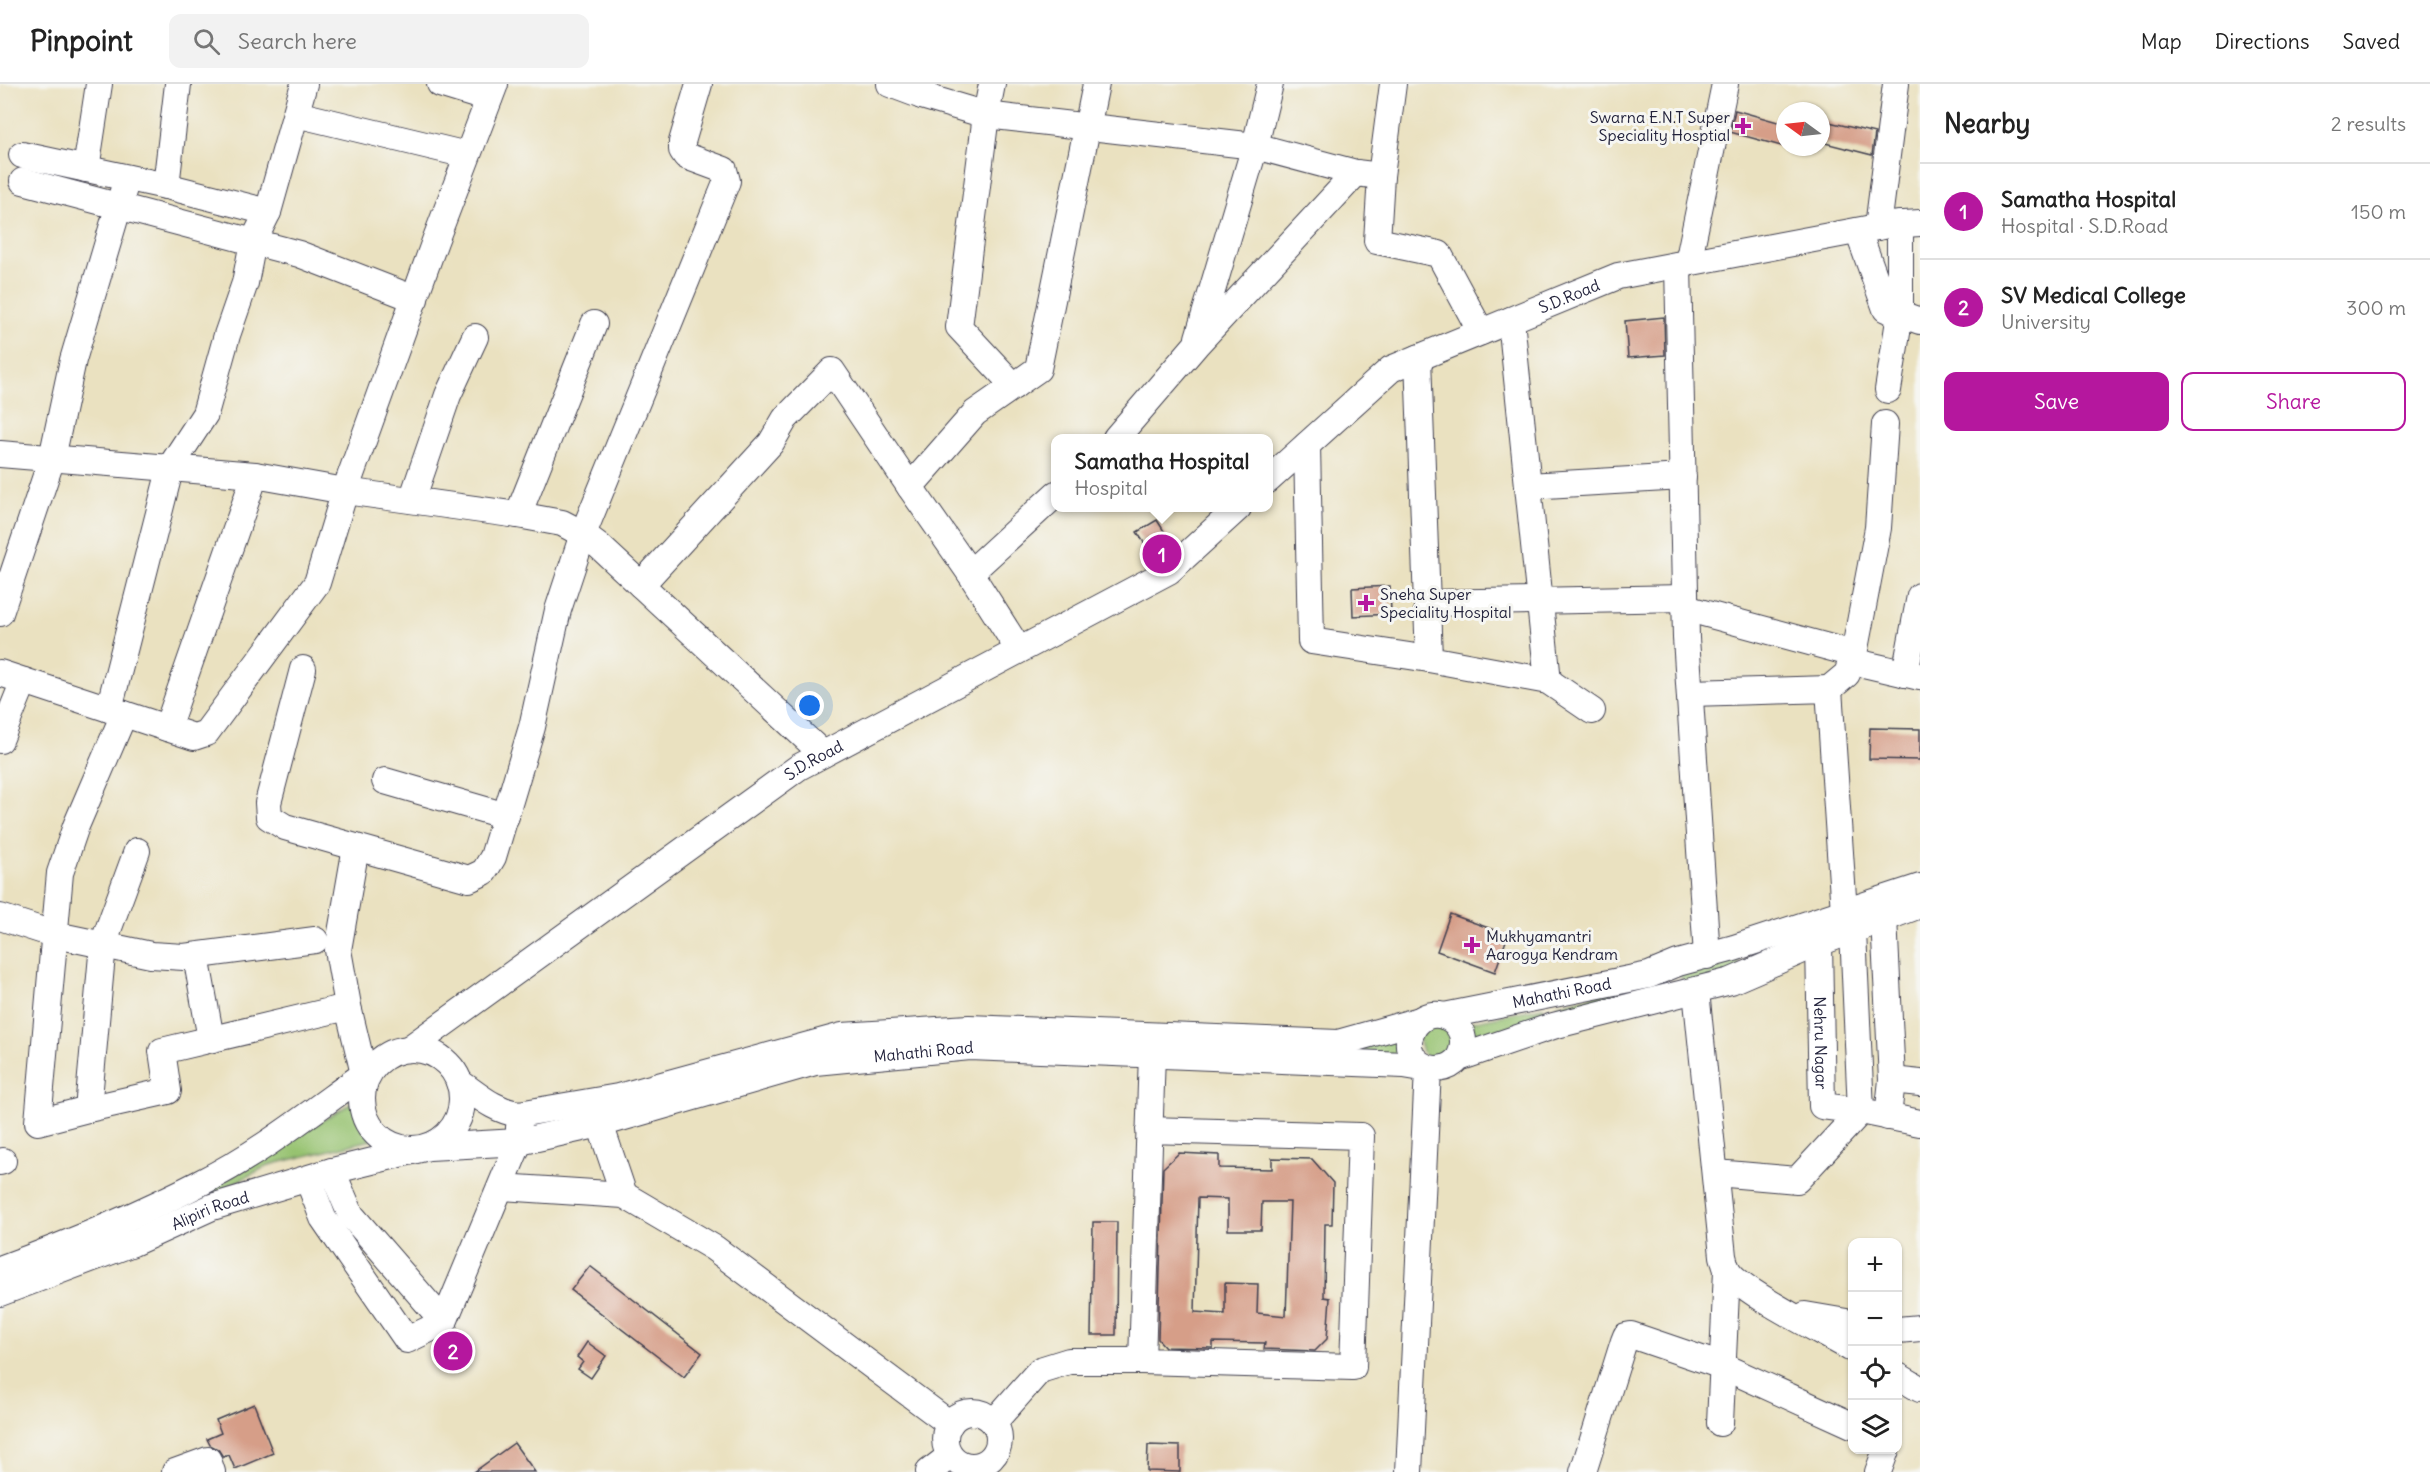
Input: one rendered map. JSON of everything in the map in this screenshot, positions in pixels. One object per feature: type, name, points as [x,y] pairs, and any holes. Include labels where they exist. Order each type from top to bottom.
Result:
[{"type":"street","points":[[86,169],[99,84]]},
{"type":"street","points":[[166,186],[178,84]]},
{"type":"street","points":[[304,84],[268,212],[253,242],[245,283],[227,335],[206,414],[171,466],[116,712],[60,873],[38,1122],[168,1091],[162,1051],[343,1008],[349,1011]]},
{"type":"street","points":[[0,740],[12,677],[194,737],[200,737],[213,724],[317,583],[345,491],[492,91],[440,84]]},
{"type":"street","points":[[303,669],[268,803],[269,817],[285,827],[469,879],[484,872],[493,857],[506,816],[532,727],[558,610],[584,534],[727,181],[724,170],[686,156],[682,150],[682,142],[699,84]]},
{"type":"street","points":[[890,84],[923,90],[986,115],[1255,146],[1368,174]]},
{"type":"street","points":[[992,84],[958,327],[1014,386]]},
{"type":"street","points":[[910,487],[975,413],[1038,369],[1096,84]]},
{"type":"street","points":[[1196,345],[1255,146],[1270,84]]},
{"type":"street","points":[[1393,84],[1368,174],[1377,241],[1439,254],[1481,332]]},
{"type":"street","points":[[1707,956],[1685,603],[1683,264],[1725,84]]},
{"type":"street","points":[[1896,84],[1886,309],[1910,317]]},
{"type":"street","points":[[296,114],[467,155]]},
{"type":"street","points":[[22,155],[166,186],[268,212]]},
{"type":"street","points":[[1119,434],[1196,345],[1368,174]]},
{"type":"street","points":[[0,613],[52,458],[73,360],[127,178]]},
{"type":"street","points":[[23,182],[299,254],[415,299]]},
{"type":"street","points":[[1888,390],[1910,317],[1889,226]]},
{"type":"street","name":"S.D.Road","points":[[1273,476],[1392,369],[1618,276],[1889,226]]},
{"type":"street","points":[[1511,320],[1548,681]]},
{"type":"street","points":[[518,515],[594,324]]},
{"type":"street","points":[[412,500],[448,395],[475,337]]},
{"type":"street","points":[[1418,358],[1429,659]]},
{"type":"street","points":[[641,585],[771,443],[785,419],[832,371],[970,573],[1019,650]]},
{"type":"street","points":[[1690,693],[1829,689],[1847,674],[1878,528],[1885,424]]},
{"type":"street","points":[[1307,445],[1311,641],[1429,659],[1548,681],[1592,711]]},
{"type":"street","points":[[0,454],[171,466],[255,475],[345,491],[562,523],[584,534],[823,754]]},
{"type":"street","points":[[166,728],[255,475]]},
{"type":"street","points":[[1528,486],[1683,477]]},
{"type":"street","points":[[970,573],[1051,500]]},
{"type":"street","name":"S.D.Road","points":[[410,1048],[799,767],[1169,570],[1233,512]]},
{"type":"street","points":[[1427,603],[1540,601],[1685,603],[1912,676],[1920,597]]},
{"type":"street","points":[[1829,689],[1848,921],[1874,1114]]},
{"type":"street","points":[[385,781],[506,816]]},
{"type":"street","points":[[356,847],[338,950],[349,1011],[367,1072]]},
{"type":"street","points":[[88,1109],[103,944],[137,851]]},
{"type":"street","name":"Mahathi Road","points":[[429,1147],[519,1142],[600,1124],[815,1062],[969,1037],[1152,1053],[1445,1065],[1553,1026],[1689,993],[1740,978],[1819,943],[1848,921],[1920,887]]},
{"type":"street","name":"Mahathi Road","points":[[459,1082],[494,1106],[519,1114],[618,1097],[842,1036],[1338,1043],[1432,1018],[1649,975],[1678,963],[1734,948],[1848,921],[1884,918],[1920,905]]},
{"type":"street","points":[[0,917],[56,935],[151,955],[196,956],[315,940]]},
{"type":"street","points":[[1716,1173],[1797,1180],[1874,1114],[1892,1080],[1884,918]]},
{"type":"street","name":"Nehru Nagar","points":[[1819,943],[1822,1106],[1874,1114]]},
{"type":"street","points":[[1734,948],[1740,978]]},
{"type":"street","points":[[196,956],[211,1040]]},
{"type":"street","points":[[1678,963],[1689,993],[1716,1173],[1723,1256],[1727,1270],[1720,1423]]},
{"type":"street","points":[[1547,997],[1553,1026]]},
{"type":"street","points":[[1432,1018],[1452,1020],[1462,1033],[1463,1050],[1445,1065],[1419,1064],[1409,1047],[1410,1037],[1432,1018]]},
{"type":"street","points":[[410,1048],[426,1050],[441,1057],[452,1068],[459,1082],[462,1098],[460,1114],[453,1128],[442,1140],[429,1147],[412,1150],[397,1148],[382,1141],[371,1130],[364,1116],[361,1100],[367,1072],[381,1058],[395,1051],[410,1048]]},
{"type":"street","points":[[1142,1361],[1152,1053]]},
{"type":"street","points":[[1409,1472],[1445,1065]]},
{"type":"street","points":[[1426,1472],[1445,1065]]},
{"type":"street","name":"Alipiri Road","points":[[0,1269],[61,1247],[203,1182],[266,1144],[367,1072]]},
{"type":"street","points":[[1892,1080],[1920,1083]]},
{"type":"street","points":[[308,1179],[323,1218],[407,1340],[444,1322],[519,1142],[519,1114]]},
{"type":"street","points":[[1874,1114],[1920,1124]]},
{"type":"street","points":[[600,1124],[624,1195]]},
{"type":"street","points":[[994,1422],[1040,1370],[1069,1361],[1353,1367],[1361,1136],[1149,1130]]},
{"type":"street","name":"Alipiri Road","points":[[0,1293],[133,1243],[212,1207],[333,1171],[429,1147]]},
{"type":"street","points":[[333,1171],[351,1215],[444,1322]]},
{"type":"street","points":[[501,1187],[624,1195],[714,1248],[950,1424]]},
{"type":"street","points":[[1727,1270],[1735,1279],[1784,1312],[1848,1347]]},
{"type":"street","points":[[1784,1312],[1848,1322]]},
{"type":"street","points":[[1902,1330],[1920,1328]]},
{"type":"street","points":[[1583,1472],[1626,1336],[1631,1335],[1722,1366],[1848,1423]]},
{"type":"street","points":[[1902,1378],[1920,1389]]},
{"type":"street","points":[[963,1413],[980,1413],[994,1422],[1000,1439],[999,1448],[983,1469],[964,1466],[950,1456],[945,1440],[950,1424],[963,1413]]},
{"type":"street","points":[[1878,1472],[1884,1454]]},
{"type":"street","points":[[929,1472],[950,1456]]},
{"type":"street","points":[[175,1472],[210,1466]]},
{"type":"green space","points":[[1738,959],[1739,970],[1684,985],[1680,974]]},
{"type":"green space","points":[[1659,979],[1662,986],[1559,1012],[1557,1005]]},
{"type":"green space","points":[[1543,1007],[1545,1016],[1495,1031],[1476,1040],[1471,1022]]},
{"type":"green space","points":[[1433,1024],[1452,1030],[1451,1056],[1425,1057],[1418,1038]]},
{"type":"green space","points":[[1400,1034],[1402,1058],[1334,1051]]},
{"type":"green space","points":[[353,1102],[360,1124],[371,1140],[269,1165],[196,1203],[194,1199]]},
{"type":"building","points":[[1735,110],[1776,121],[1776,145],[1730,132]]},
{"type":"building","points":[[1830,122],[1875,133],[1872,155],[1830,144]]},
{"type":"building","points":[[1664,317],[1665,355],[1628,358],[1625,321]]},
{"type":"building","points":[[1157,520],[1174,547],[1156,561],[1137,532]]},
{"type":"building","points":[[1390,586],[1391,614],[1353,616],[1352,588]]},
{"type":"building","points":[[1870,728],[1920,729],[1920,760],[1869,759]]},
{"type":"building","points":[[1450,914],[1508,935],[1495,972],[1437,951]]},
{"type":"building","points":[[1179,1153],[1219,1155],[1219,1168],[1272,1169],[1272,1158],[1312,1159],[1333,1183],[1332,1224],[1325,1224],[1324,1297],[1330,1298],[1327,1339],[1315,1351],[1264,1349],[1265,1343],[1213,1342],[1213,1348],[1165,1347],[1158,1339],[1163,1168]],"holes":[[[1198,1198],[1228,1199],[1228,1230],[1261,1230],[1262,1202],[1290,1202],[1286,1316],[1257,1313],[1258,1284],[1225,1283],[1225,1314],[1195,1312]]]},
{"type":"building","points":[[1093,1222],[1117,1222],[1116,1335],[1091,1335]]},
{"type":"building","points":[[590,1266],[702,1353],[684,1377],[571,1290]]},
{"type":"building","points":[[587,1342],[606,1356],[591,1378],[578,1369],[583,1362],[577,1357]]},
{"type":"building","points":[[254,1404],[273,1453],[235,1469],[229,1455],[223,1457],[207,1439],[221,1433],[216,1420]]},
{"type":"building","points":[[514,1443],[535,1472],[474,1472]]},
{"type":"building","points":[[1148,1445],[1180,1446],[1180,1472],[1147,1471]]},
{"type":"place","name":"Swarna E.N.T Super Speciality Hosptial","points":[[1743,126]]},
{"type":"place","name":"Samatha Hospital","points":[[1162,554]]},
{"type":"place","name":"Sneha Super Speciality Hospital","points":[[1366,603]]},
{"type":"place","name":"Mukhyamantri Aarogya Kendram","points":[[1472,945]]},
{"type":"place","name":"SV Medical College","points":[[453,1351]]}]
